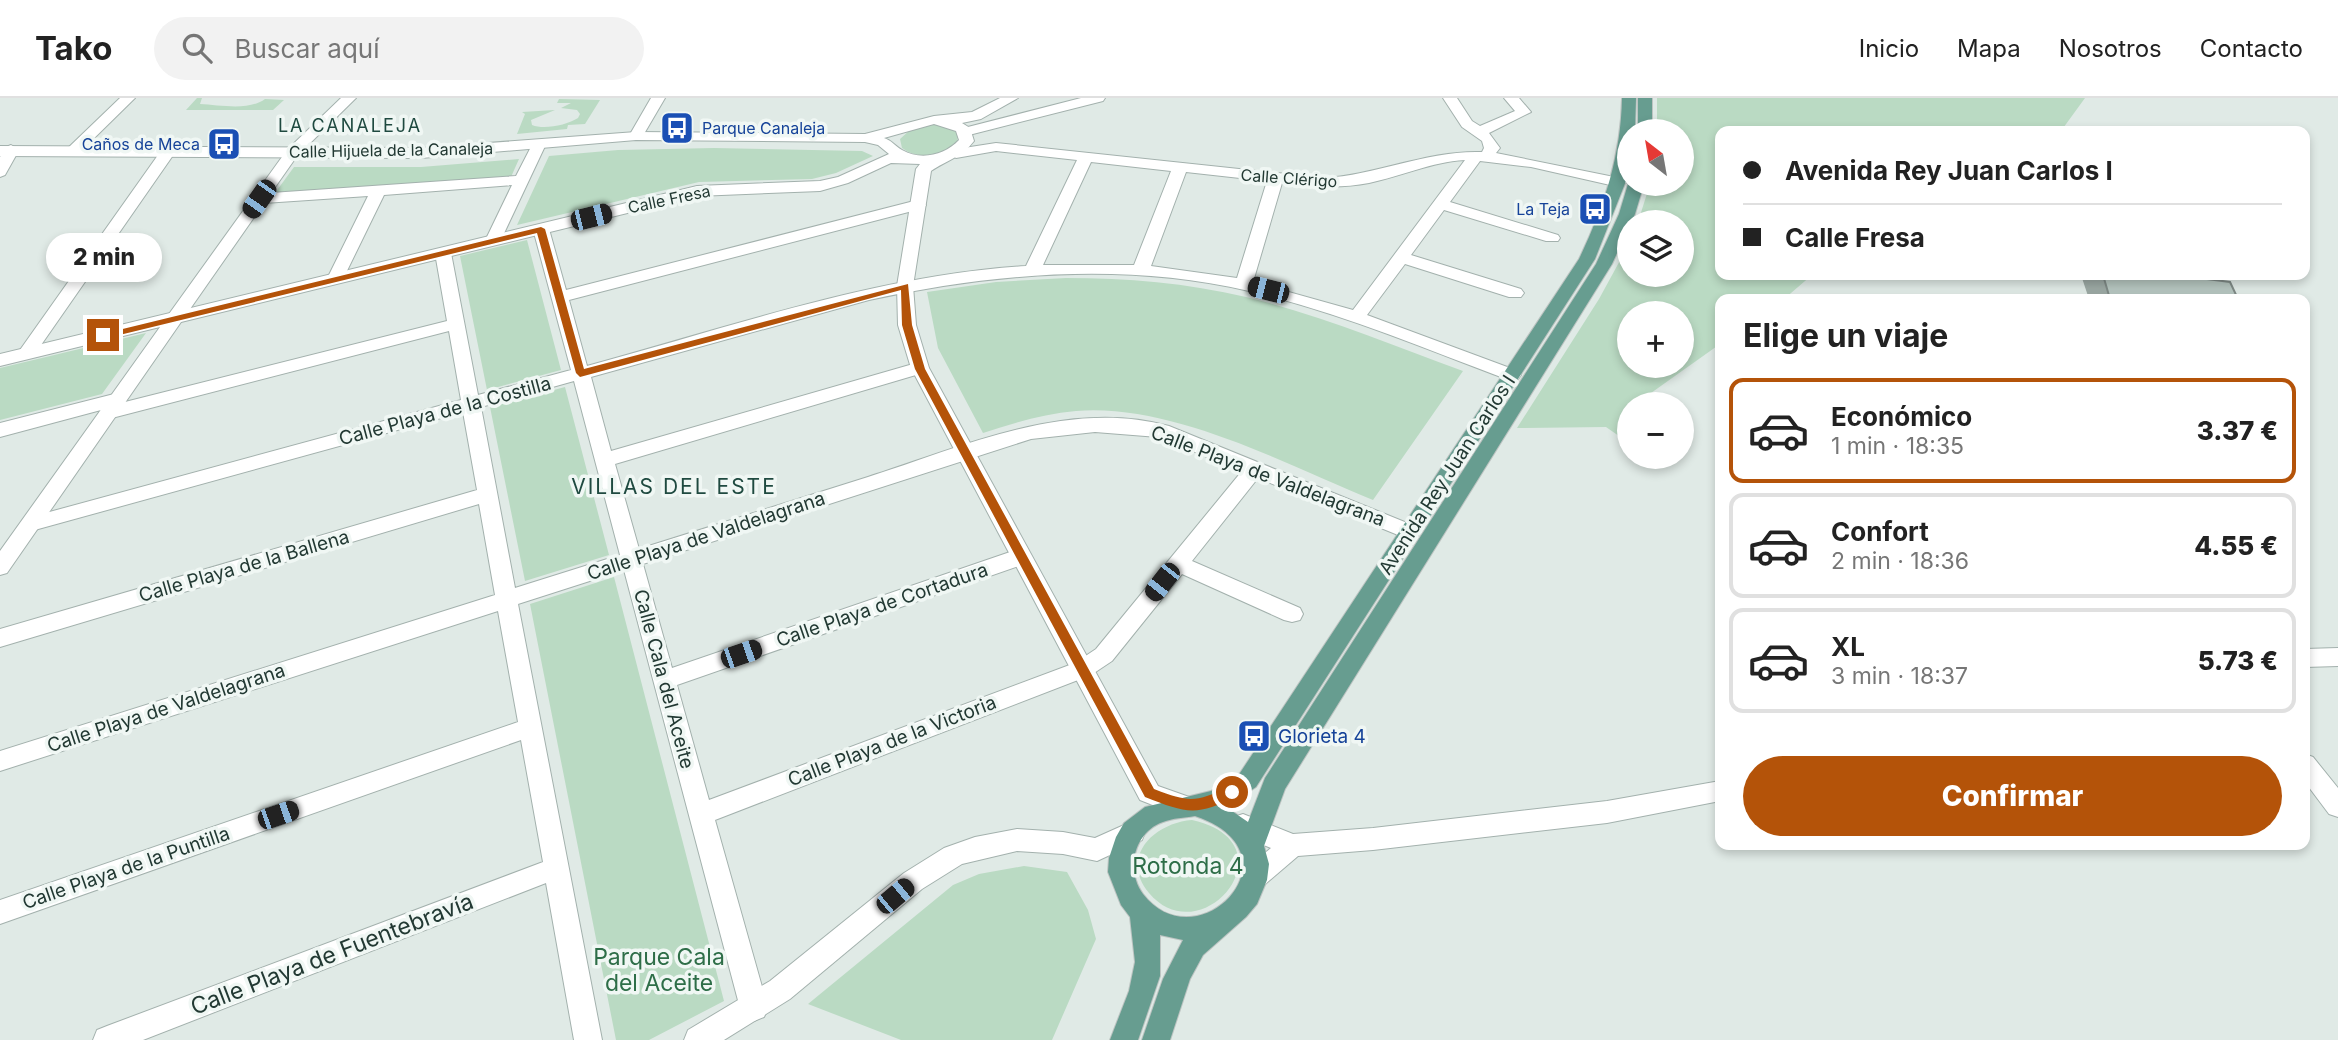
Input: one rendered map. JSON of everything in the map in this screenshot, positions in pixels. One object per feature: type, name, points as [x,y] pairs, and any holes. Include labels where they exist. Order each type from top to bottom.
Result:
[{"type":"main road","name":"Avenida Rey Juan Carlos I","points":[[1628,119],[1629,98]]},
{"type":"main road","points":[[1645,98],[1645,119]]},
{"type":"main road","name":"Avenida Rey Juan Carlos I","points":[[1137,828],[1152,815],[1215,801],[1248,780],[1587,259],[1620,196]]},
{"type":"main road","name":"Avenida Rey Juan Carlos I","points":[[1255,877],[1254,839],[1274,785],[1604,264],[1628,214],[1628,196]]},
{"type":"main road","name":"Avenida Rey Juan Carlos I","points":[[1188,806],[1215,811],[1234,821],[1247,837],[1254,839]]},
{"type":"main road","points":[[1137,828],[1125,845],[1120,864],[1123,884],[1133,903],[1149,917],[1170,926],[1192,929],[1215,924]]},
{"type":"main road","points":[[1156,1040],[1193,948],[1215,924],[1234,913],[1248,896],[1255,877]]},
{"type":"main road","points":[[1124,1040],[1144,990],[1150,960],[1148,934],[1141,910]]},
{"type":"street","points":[[74,150],[128,98]]},
{"type":"street","points":[[0,567],[292,153],[349,98]]},
{"type":"street","points":[[636,136],[658,98]]},
{"type":"street","name":"Calle Hijuela de la Canaleja","points":[[5,150],[421,153],[636,136],[865,138],[922,121],[945,121],[976,116],[1011,98]]},
{"type":"street","points":[[945,121],[966,132],[1098,98]]},
{"type":"street","points":[[1356,318],[1440,204],[1492,148],[1488,139],[1466,124],[1450,98]]},
{"type":"street","points":[[1479,132],[1524,112],[1511,98]]},
{"type":"street","name":"Calle Hijuela de la Canaleja","points":[[956,153],[967,141],[966,132],[976,116]]},
{"type":"street","points":[[901,129],[892,141],[908,158],[918,205],[905,286],[907,325],[920,369],[1149,793],[1188,806]]},
{"type":"street","name":"Calle Clérigo","points":[[966,132],[996,147]]},
{"type":"street","name":"Calle Hijuela de la Canaleja","points":[[865,138],[908,158]]},
{"type":"street","points":[[493,241],[538,144]]},
{"type":"street","name":"Calle Clérigo","points":[[956,153],[996,147],[1322,183],[1357,181],[1445,156],[1481,157],[1617,181]]},
{"type":"street","points":[[0,172],[5,150]]},
{"type":"street","points":[[26,354],[168,151]]},
{"type":"street","points":[[908,158],[956,153]]},
{"type":"street","points":[[1033,270],[1086,157]]},
{"type":"street","name":"Calle Fresa","points":[[0,360],[697,191],[820,186],[908,158]]},
{"type":"street","points":[[1141,270],[1180,167]]},
{"type":"street","points":[[1244,284],[1275,179]]},
{"type":"street","points":[[259,199],[522,180]]},
{"type":"street","points":[[335,279],[378,191]]},
{"type":"street","points":[[1440,204],[1552,237]]},
{"type":"street","points":[[559,297],[918,205]]},
{"type":"street","name":"Calle Cala del Aceite","points":[[541,229],[754,1008]]},
{"type":"street","points":[[443,253],[588,1040]]},
{"type":"street","points":[[1401,257],[1516,293]]},
{"type":"street","name":"Calle Playa de la Costilla","points":[[31,524],[905,286],[981,274],[1090,268],[1141,270],[1244,284],[1291,296],[1356,318],[1512,375]]},
{"type":"street","points":[[0,430],[113,406],[456,324]]},
{"type":"street","points":[[604,460],[920,369]]},
{"type":"street","name":"Calle Playa de Valdelagrana","points":[[0,761],[1029,433],[1082,424],[1128,424],[1162,431],[1410,532]]},
{"type":"street","name":"Calle Playa de la Victoria","points":[[701,814],[1083,668],[1104,655],[1255,467]]},
{"type":"street","name":"Calle Playa de la Ballena","points":[[0,638],[487,494]]},
{"type":"street","name":"Calle Playa de Cortadura","points":[[665,680],[1020,557]]},
{"type":"street","points":[[1177,563],[1292,614]]},
{"type":"street","points":[[2310,658],[2338,657]]},
{"type":"street","name":"Calle Playa de la Puntilla","points":[[0,912],[530,727]]},
{"type":"street","points":[[2310,770],[2338,806]]},
{"type":"street","points":[[1254,839],[1293,845],[1373,839],[1607,812],[1715,792]]},
{"type":"street","points":[[1097,849],[1137,828],[1149,793]]},
{"type":"street","points":[[698,1040],[754,1008],[805,971],[913,881],[953,856],[975,848],[1017,840],[1063,843],[1097,849],[1112,865],[1123,884]]},
{"type":"street","points":[[1255,877],[1293,845]]},
{"type":"street","name":"Calle Playa de Fuentebravía","points":[[107,1040],[556,868]]},
{"type":"green space","points":[[197,98],[202,98],[200,104],[234,106],[251,105],[265,99],[284,100],[273,110],[186,110]]},
{"type":"green space","points":[[1657,98],[2085,98],[2065,126],[1715,126],[1715,280],[1806,280],[1790,294],[1715,294],[1715,348],[1694,362],[1694,301],[1617,301],[1617,378],[1672,378],[1652,392],[1617,392],[1617,435],[1606,427],[1517,428],[1617,266],[1617,287],[1694,287],[1694,210],[1642,210],[1646,196],[1694,196],[1694,119],[1657,119]]},
{"type":"green space","points":[[559,99],[600,100],[585,124],[568,125],[567,129],[517,134],[525,114],[522,112],[555,110],[531,120],[532,125],[543,127],[568,123],[578,118],[580,114],[577,110],[561,108],[571,103],[557,103]]},
{"type":"green space","points":[[937,124],[958,134],[957,145],[930,155],[915,154],[902,148],[900,139],[910,130]]},
{"type":"green space","points":[[714,148],[862,151],[873,156],[836,173],[812,179],[699,182],[517,225],[549,156],[618,150]]},
{"type":"green space","points":[[519,159],[511,177],[275,193],[294,167],[421,167]]},
{"type":"green space","points":[[527,240],[561,370],[487,390],[460,256]]},
{"type":"green space","points":[[1066,278],[1157,282],[1246,297],[1328,321],[1463,371],[1373,500],[1228,439],[1151,416],[1113,411],[1076,411],[1029,419],[983,433],[938,348],[927,292],[996,282]]},
{"type":"green space","points":[[146,333],[102,394],[0,420],[0,368]]},
{"type":"green space","points":[[565,387],[609,555],[525,581],[490,407]]},
{"type":"green space","name":"Parque Cala del Aceite","points":[[614,577],[724,1001],[649,1040],[616,1040],[530,604]]},
{"type":"green space","name":"Rotonda 4","points":[[1192,820],[1222,832],[1236,850],[1238,870],[1229,889],[1213,904],[1193,911],[1170,909],[1149,893],[1141,880],[1139,855],[1154,835],[1165,828]]},
{"type":"green space","points":[[1024,866],[1067,872],[1088,910],[1096,939],[1052,1040],[901,1040],[808,1004],[953,885],[979,874]]},
{"type":"building","points":[[2104,280],[2215,280],[2230,282],[2236,294],[2109,294]]},
{"type":"place","name":"Parque Canaleja","points":[[677,128]]},
{"type":"place","name":"Caños de Meca","points":[[224,144]]},
{"type":"place","name":"La Teja","points":[[1595,209]]},
{"type":"place","name":"Glorieta 4","points":[[1254,736]]},
{"type":"district","name":"LA CANALEJA","points":[[350,125]]},
{"type":"district","name":"VILLAS DEL ESTE","points":[[674,486]]},
{"type":"route","points":[[103,335],[541,229],[580,373],[905,286],[907,325],[920,369],[1149,793],[1183,806],[1194,806],[1215,801],[1232,792]]}]
